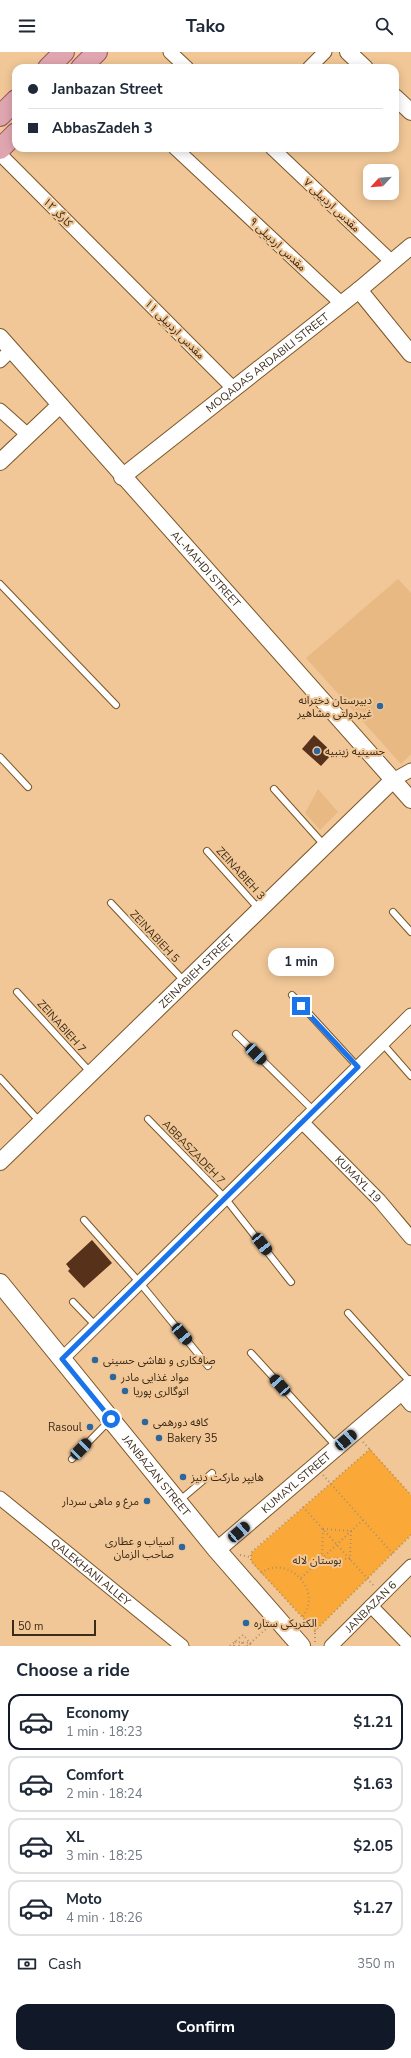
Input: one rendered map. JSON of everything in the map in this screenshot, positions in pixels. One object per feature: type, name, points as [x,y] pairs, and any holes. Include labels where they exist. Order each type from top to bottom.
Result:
[{"type":"main road","points":[[52,64],[64,52]]},
{"type":"main road","points":[[0,150],[12,137]]},
{"type":"main road","name":"JANBAZAN STREET","points":[[0,1283],[217,1550],[300,1646]]},
{"type":"street","points":[[170,52],[183,64]]},
{"type":"street","points":[[313,64],[325,52]]},
{"type":"street","points":[[348,52],[361,64]]},
{"type":"street","points":[[399,101],[411,112]]},
{"type":"street","name":"مقدس اردبیلی ۹","points":[[178,152],[342,304]]},
{"type":"street","name":"مقدس اردبیلی ۷","points":[[276,152],[392,262]]},
{"type":"street","name":"کارگر ۱۲","points":[[0,154],[116,270]]},
{"type":"street","name":"MOQADAS ARDABILI STREET","points":[[122,477],[342,304],[411,246]]},
{"type":"street","name":"مقدس اردبیلی ۱۱","points":[[116,270],[234,389]]},
{"type":"street","points":[[359,290],[411,354]]},
{"type":"street","name":"AL-MAHDI STREET","points":[[0,337],[6,356],[60,405],[122,477],[411,800]]},
{"type":"street","points":[[0,462],[60,405]]},
{"type":"street","points":[[0,410],[28,435]]},
{"type":"street","points":[[393,780],[411,770]]},
{"type":"street","name":"ZEINABIEH STREET","points":[[0,1162],[393,780]]},
{"type":"street","points":[[62,1359],[411,1015]]},
{"type":"street","name":"KUMAYL 19","points":[[302,1122],[379,1200],[411,1238]]},
{"type":"street","name":"KUMAYL STREET","points":[[217,1550],[337,1448],[408,1391]]},
{"type":"street","name":"QALEKHANI ALLEY","points":[[0,1498],[182,1646]]},
{"type":"street","name":"JANBAZAN 6","points":[[331,1646],[411,1566]]},
{"type":"street","points":[[371,1606],[410,1646]]},
{"type":"lane","points":[[0,584],[116,705]]},
{"type":"lane","points":[[0,756],[28,787]]},
{"type":"lane","points":[[274,789],[325,846]]},
{"type":"lane","name":"ZEINABIEH 3","points":[[207,851],[260,909]]},
{"type":"lane","name":"ZEINABIEH 5","points":[[111,903],[185,982]]},
{"type":"lane","points":[[393,912],[411,932]]},
{"type":"lane","name":"ZEINABIEH 7","points":[[17,992],[91,1073]]},
{"type":"lane","points":[[292,995],[358,1067]]},
{"type":"lane","points":[[236,1034],[314,1111]]},
{"type":"lane","points":[[382,1043],[411,1076]]},
{"type":"lane","points":[[0,1078],[40,1123]]},
{"type":"lane","name":"ABBASZADEH 7","points":[[148,1119],[225,1198],[291,1282]]},
{"type":"lane","points":[[84,1220],[140,1282],[208,1366]]},
{"type":"lane","points":[[72,1302],[96,1326]]},
{"type":"lane","points":[[348,1313],[408,1391]]},
{"type":"lane","points":[[251,1353],[337,1448]]},
{"type":"lane","points":[[72,1459],[111,1419]]},
{"type":"lane","points":[[178,1502],[212,1473]]},
{"type":"path","points":[[315,1646],[315,1631],[251,1561],[251,1553],[370,1449],[411,1495]]},
{"type":"path","points":[[330,1483],[393,1554]]},
{"type":"path","points":[[303,1507],[368,1579]]},
{"type":"path","points":[[301,1578],[363,1520]]},
{"type":"path","points":[[323,1529],[351,1531]]},
{"type":"path","points":[[322,1558],[323,1529]]},
{"type":"path","points":[[350,1559],[351,1531]]},
{"type":"path","points":[[315,1631],[411,1535]]},
{"type":"path","points":[[322,1558],[350,1559]]},
{"type":"path","points":[[261,1573],[274,1568],[284,1568],[301,1578],[309,1595],[308,1605],[302,1617]]},
{"type":"path","points":[[230,1646],[243,1634],[253,1646]]},
{"type":"path","points":[[234,1642],[238,1646],[242,1643]]},
{"type":"path","points":[[234,1642],[250,1644]]},
{"type":"path","points":[[242,1643],[245,1646]]},
{"type":"shaded area","name":"دبیرستان دخترانه غیردولتی مشاهیر","points":[[398,579],[411,593],[411,754],[401,764],[306,658]]},
{"type":"shaded area","points":[[318,789],[338,812],[320,830],[305,813]]},
{"type":"green space","name":"بوستان لاله","points":[[370,1449],[411,1495],[411,1535],[315,1631],[253,1564],[251,1561],[251,1553]]},
{"type":"building","name":"حسینیه زینبیه","points":[[314,735],[333,753],[321,766],[302,749]]},
{"type":"building","points":[[92,1240],[112,1263],[84,1288],[68,1271],[70,1269],[66,1264]]},
{"type":"place","name":"دبیرستان دخترانه غیردولتی مشاهیر","points":[[380,706]]},
{"type":"place","name":"حسینیه زینبیه","points":[[317,751]]},
{"type":"place","name":"صافکاری و نقاشی حسینی","points":[[95,1360]]},
{"type":"place","name":"مواد غذایی مادر","points":[[113,1377]]},
{"type":"place","name":"اتوگالری پوریا","points":[[125,1391]]},
{"type":"place","name":"کافه دورهمی","points":[[145,1422]]},
{"type":"place","name":"Rasoul","points":[[90,1427]]},
{"type":"place","name":"Bakery 35","points":[[159,1438]]},
{"type":"place","name":"هایپر مارکت دنیز","points":[[183,1477]]},
{"type":"place","name":"مرغ و ماهی سردار","points":[[147,1501]]},
{"type":"place","name":"آسیاب و عطاری صاحب الزمان","points":[[182,1547]]},
{"type":"place","name":"الکتریکی ستاره","points":[[246,1623]]},
{"type":"route","points":[[111,1419],[62,1359],[358,1067],[301,1006]]}]
